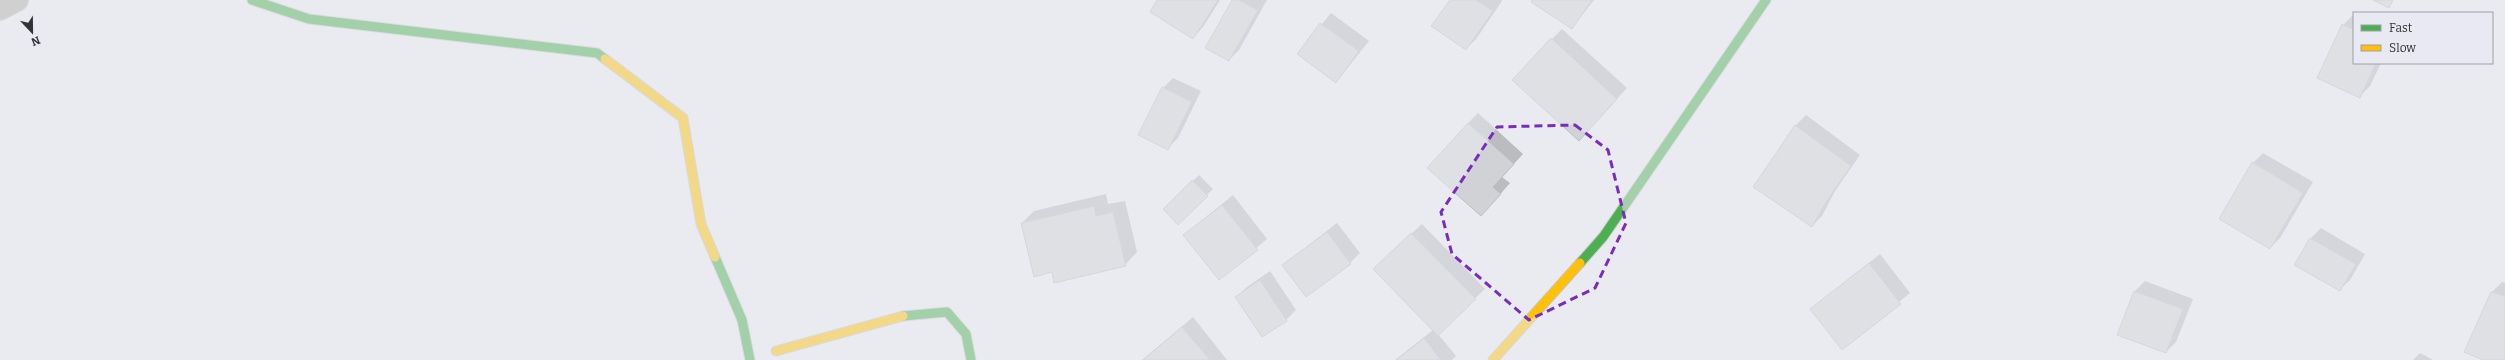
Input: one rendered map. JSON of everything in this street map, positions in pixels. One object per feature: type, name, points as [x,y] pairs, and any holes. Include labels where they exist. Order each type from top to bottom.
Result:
[{"type":"street","points":[[0,9],[17,0]]},
{"type":"street","points":[[252,0],[309,19],[597,53],[683,118],[702,224],[742,320],[750,360]]},
{"type":"street","points":[[1493,360],[1603,237],[1766,0]]},
{"type":"street","points":[[776,351],[907,315],[947,312],[966,334],[971,360]]},
{"type":"highlighted area","points":[[1575,125],[1608,150],[1626,223],[1595,288],[1529,320],[1452,254],[1441,212],[1497,127]]},
{"type":"building","points":[[1157,0],[1218,0],[1193,39],[1150,12]]},
{"type":"building","points":[[1232,0],[1239,0],[1258,10],[1229,61],[1205,48]]},
{"type":"building","points":[[1450,0],[1476,0],[1493,11],[1466,50],[1431,26]]},
{"type":"building","points":[[1532,0],[1592,0],[1572,29],[1531,2]]},
{"type":"building","points":[[2373,0],[2393,0],[2389,8]]},
{"type":"building","points":[[1320,23],[1359,51],[1336,83],[1297,54]]},
{"type":"building","points":[[2342,24],[2353,30],[2353,64],[2376,64],[2360,98],[2317,78]]},
{"type":"building","points":[[1551,38],[1617,99],[1579,141],[1512,80]]},
{"type":"building","points":[[1162,87],[1192,102],[1168,150],[1138,135]]},
{"type":"building","points":[[1468,123],[1514,164],[1493,187],[1501,194],[1481,216],[1427,168]]},
{"type":"building","points":[[1795,125],[1851,166],[1826,202],[1812,227],[1753,187]]},
{"type":"building","points":[[2252,162],[2303,193],[2270,249],[2219,219]]},
{"type":"building","points":[[1192,180],[1208,196],[1178,225],[1163,209]]},
{"type":"building","points":[[1222,205],[1258,250],[1219,280],[1183,235]]},
{"type":"building","points":[[1094,206],[1096,216],[1113,212],[1126,266],[1054,283],[1052,272],[1034,277],[1021,223]]},
{"type":"building","points":[[1327,232],[1351,264],[1306,297],[1282,265]]},
{"type":"building","points":[[1411,233],[1476,299],[1438,336],[1373,269]]},
{"type":"building","points":[[2310,238],[2356,264],[2340,291],[2294,265]]},
{"type":"building","points":[[1869,263],[1901,304],[1842,350],[1810,309]]},
{"type":"building","points":[[1260,280],[1287,321],[1262,337],[1235,297]]},
{"type":"building","points":[[2134,291],[2183,309],[2166,353],[2117,335]]},
{"type":"building","points":[[2491,292],[2505,296],[2505,360],[2483,360],[2464,352]]},
{"type":"building","points":[[1182,327],[1210,360],[1143,360]]},
{"type":"building","points":[[1424,338],[1441,360],[1396,360]]},
{"type":"traffic: fast","points":[[252,0],[309,19],[597,53],[605,59]]},
{"type":"traffic: fast","points":[[1580,263],[1603,237],[1766,0]]},
{"type":"traffic: fast","points":[[715,257],[742,320],[750,360]]},
{"type":"traffic: fast","points":[[903,316],[947,312],[966,334],[971,360]]},
{"type":"traffic: slow","points":[[605,59],[683,118],[701,224],[715,257]]},
{"type":"traffic: slow","points":[[1493,360],[1580,263]]},
{"type":"traffic: slow","points":[[776,351],[903,316]]}]
